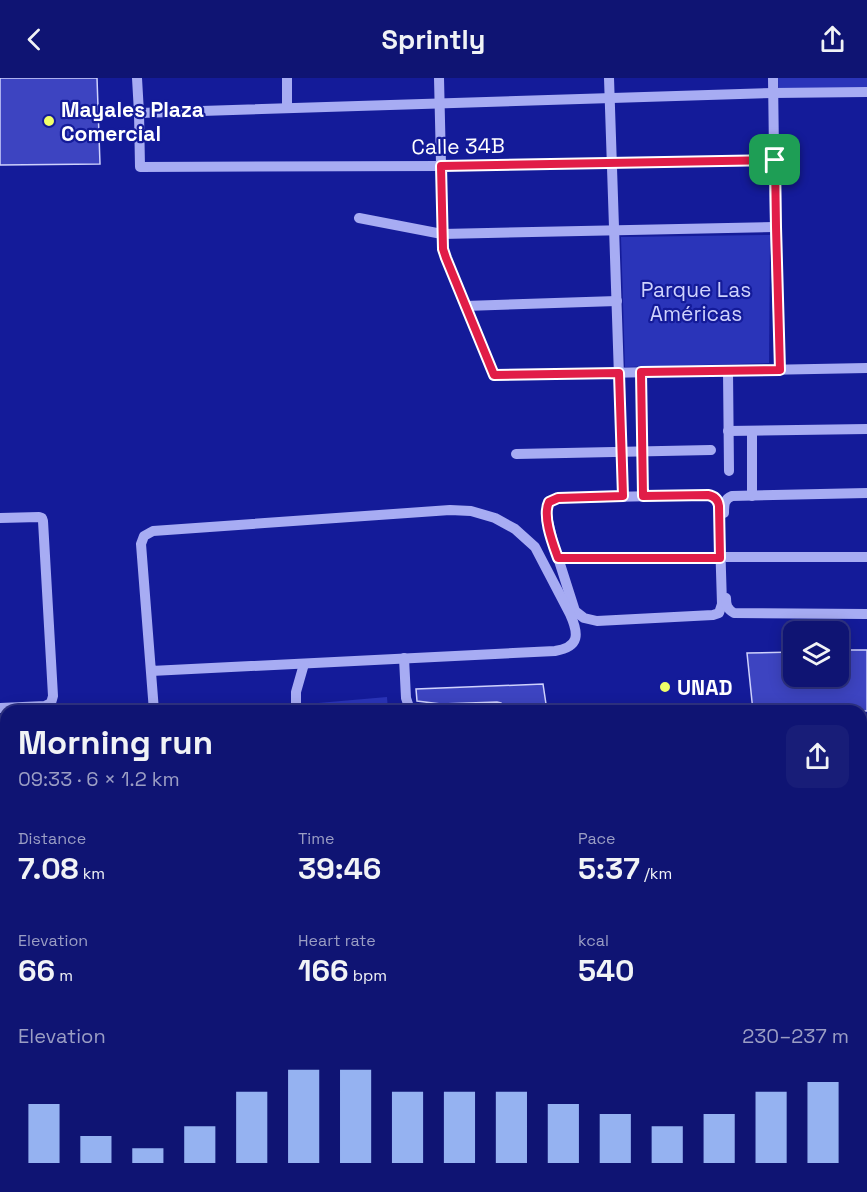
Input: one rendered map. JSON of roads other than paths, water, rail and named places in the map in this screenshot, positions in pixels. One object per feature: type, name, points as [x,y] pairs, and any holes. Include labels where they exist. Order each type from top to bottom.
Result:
[{"type":"street","points":[[137,78],[139,113],[867,92]]},
{"type":"street","points":[[287,78],[288,108]]},
{"type":"street","points":[[439,78],[443,249],[494,375],[867,369]]},
{"type":"street","points":[[609,78],[623,496]]},
{"type":"street","points":[[773,78],[780,370]]},
{"type":"street","name":"Calle 34B","points":[[139,113],[140,167],[441,166],[775,160]]},
{"type":"street","points":[[359,218],[442,234],[776,227]]},
{"type":"street","points":[[465,306],[617,301]]},
{"type":"street","points":[[728,371],[729,471]]},
{"type":"street","points":[[641,372],[643,496]]},
{"type":"street","points":[[728,431],[867,429]]},
{"type":"street","points":[[752,430],[752,496]]},
{"type":"street","points":[[516,454],[711,450]]},
{"type":"street","points":[[867,493],[732,496],[726,500],[724,509],[723,557],[722,604],[719,613],[713,615],[597,621],[584,618],[575,611],[546,512],[549,502],[558,498],[712,496],[719,506],[723,557],[727,606],[729,610],[734,613],[867,614]]},
{"type":"street","points":[[151,671],[555,651],[572,645],[576,635],[570,614],[535,548],[515,529],[495,518],[471,511],[450,510],[153,531],[144,536],[141,544],[154,705]]},
{"type":"street","points":[[0,518],[39,517],[43,521],[53,696],[51,703],[47,705]]},
{"type":"street","points":[[558,558],[867,557]]},
{"type":"street","points":[[404,658],[408,705]]},
{"type":"street","points":[[296,705],[304,664]]},
{"type":"place","name":"Mayales Plaza Comercial","points":[[49,121]]},
{"type":"place","name":"UNAD","points":[[665,687]]},
{"type":"park label","name":"Parque Las Américas","points":[[696,301]]}]
